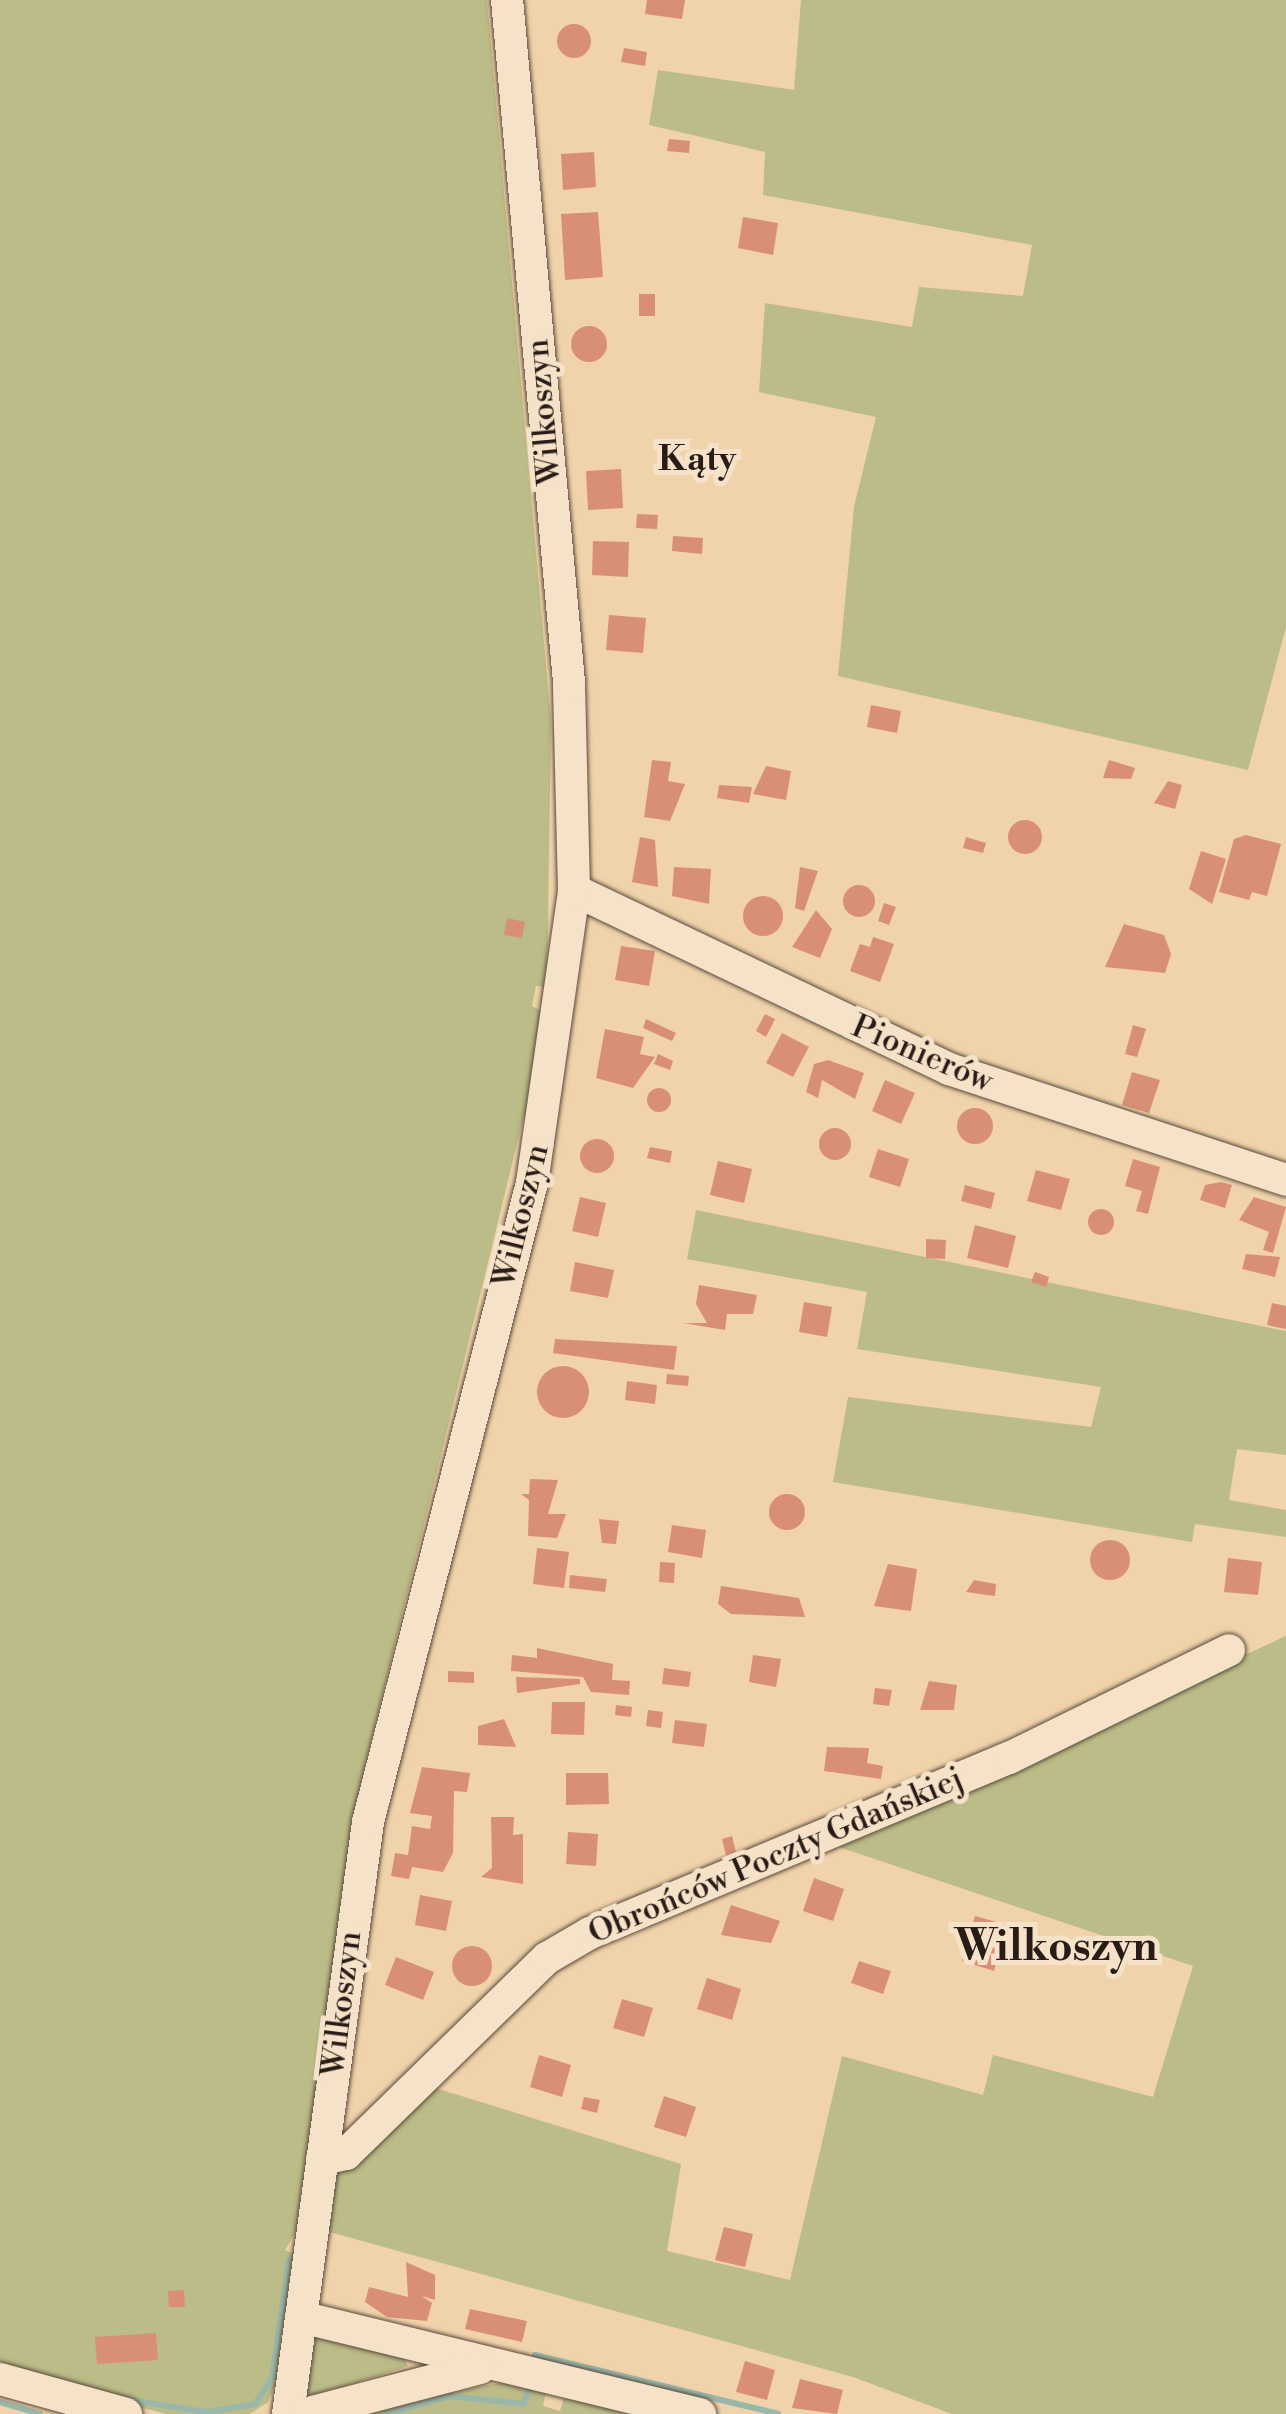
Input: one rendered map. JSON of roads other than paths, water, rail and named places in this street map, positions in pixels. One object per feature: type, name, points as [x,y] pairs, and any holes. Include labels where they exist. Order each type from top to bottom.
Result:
[{"type":"street","name":"Wilkoszyn","points":[[288,2414],[375,1785],[532,1183],[574,890],[569,682],[507,0]]},
{"type":"street","name":"Pionierów","points":[[574,890],[949,1069],[1286,1180]]},
{"type":"street","name":"Obrońców Poczty Gdańskiej","points":[[322,2158],[346,2154],[527,1976],[590,1933],[1009,1758],[1229,1650]]},
{"type":"street","points":[[301,2317],[700,2414]]},
{"type":"street","points":[[304,2414],[452,2369],[515,2370]]},
{"type":"street","points":[[0,2378],[126,2414]]},
{"type":"waterway","points":[[130,2400],[206,2412],[255,2404],[272,2378],[289,2260]]},
{"type":"waterway","points":[[535,2355],[778,2414]]},
{"type":"waterway","points":[[387,2414],[449,2396],[524,2404],[528,2392]]},
{"type":"waterway","points":[[0,2402],[40,2414]]},
{"type":"district","name":"Kąty","points":[[697,460]]},
{"type":"district","name":"Wilkoszyn","points":[[1056,1948]]}]
